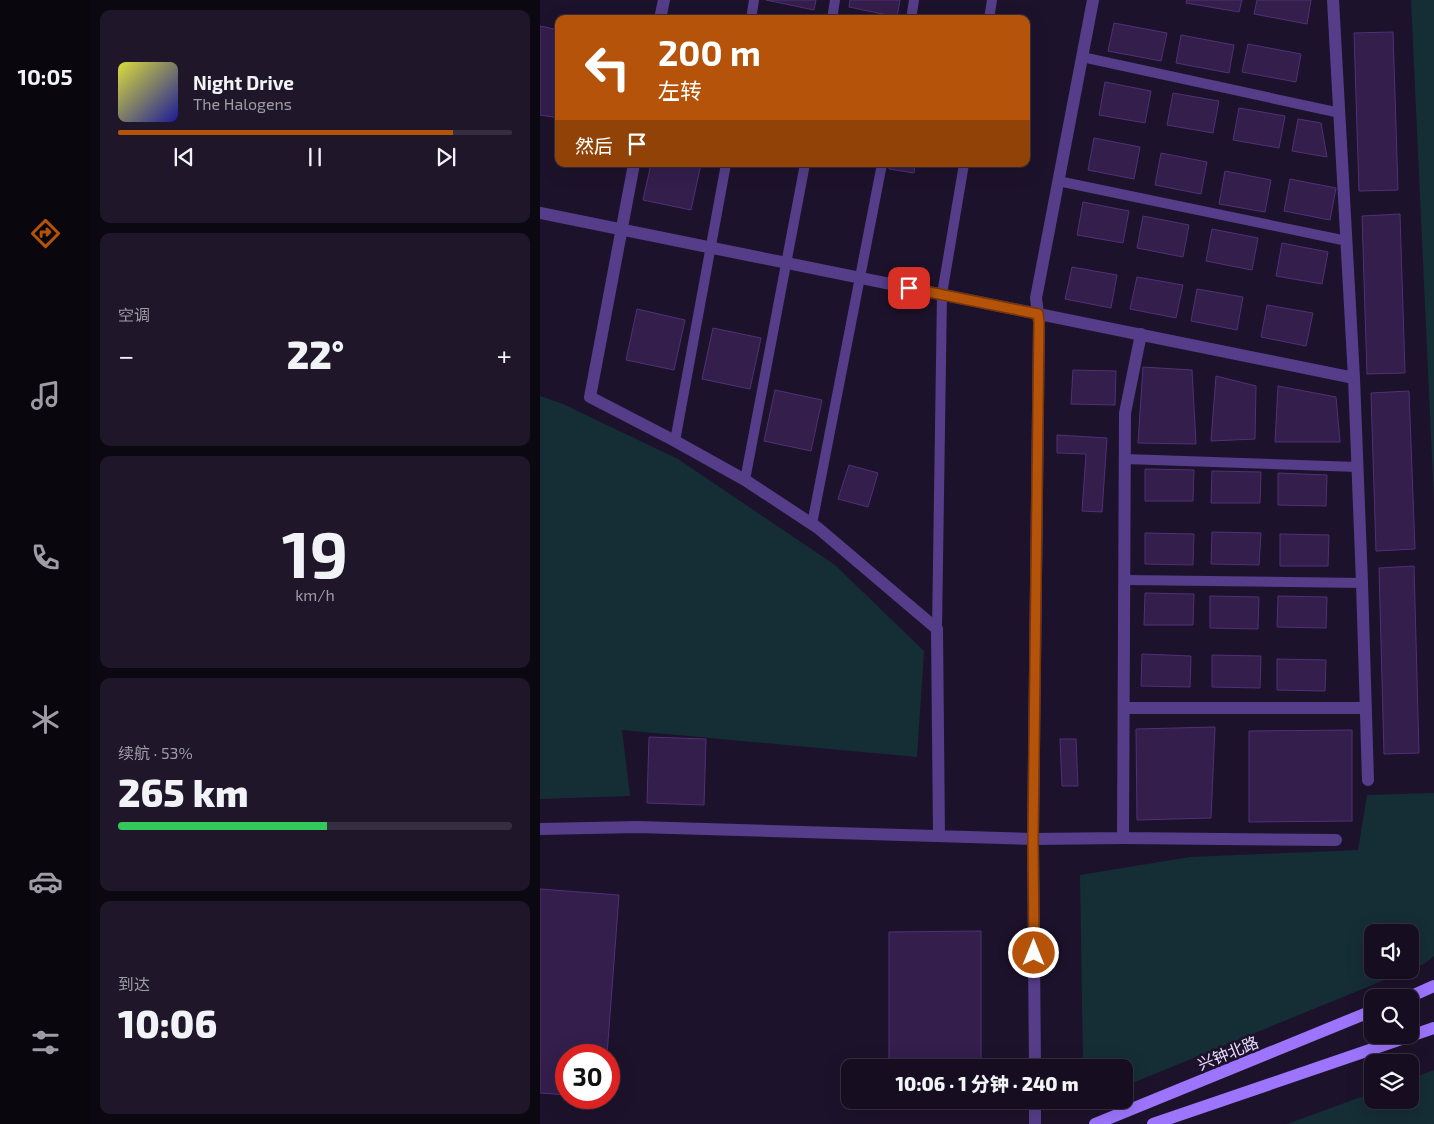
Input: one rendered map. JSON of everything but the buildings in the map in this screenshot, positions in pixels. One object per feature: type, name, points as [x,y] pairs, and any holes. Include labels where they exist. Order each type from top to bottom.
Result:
[{"type":"main road","points":[[1419,993],[1434,986]]},
{"type":"main road","name":"兴钟北路","points":[[1095,1124],[1364,1014]]},
{"type":"main road","points":[[1153,1124],[1434,1028]]},
{"type":"street","points":[[661,15],[664,0]]},
{"type":"street","points":[[1035,1059],[1033,839],[1039,322],[1036,298],[1093,0]]},
{"type":"street","points":[[1333,0],[1358,467],[1368,780]]},
{"type":"street","points":[[633,167],[590,397],[745,480],[812,524],[937,629],[939,836]]},
{"type":"street","points":[[540,214],[1354,378]]},
{"type":"street","points":[[1123,838],[1126,413],[1141,334]]},
{"type":"street","points":[[1124,708],[1366,708]]},
{"type":"street","points":[[540,829],[638,827],[1033,839],[1336,840]]},
{"type":"street","points":[[1035,1109],[1035,1124]]},
{"type":"lane","points":[[751,15],[754,0]]},
{"type":"lane","points":[[833,15],[835,0]]},
{"type":"lane","points":[[912,15],[914,0]]},
{"type":"lane","points":[[990,15],[992,0]]},
{"type":"lane","points":[[1082,57],[1340,113]]},
{"type":"lane","points":[[675,441],[725,167]]},
{"type":"lane","points":[[745,480],[804,167]]},
{"type":"lane","points":[[812,524],[881,167]]},
{"type":"lane","points":[[937,629],[942,294],[963,167]]},
{"type":"lane","points":[[1058,181],[1347,241]]},
{"type":"lane","points":[[1125,459],[1358,467]]},
{"type":"lane","points":[[1125,580],[1362,583]]},
{"type":"shaded area","points":[[1411,0],[1434,0],[1434,502]]},
{"type":"shaded area","points":[[540,396],[563,404],[678,459],[835,565],[924,651],[917,757],[622,730],[630,796],[540,799]]},
{"type":"shaded area","points":[[1434,793],[1434,956],[1419,966],[1419,924],[1364,924],[1364,979],[1387,979],[1133,1083],[1133,1059],[1083,1059],[1080,875],[1190,857],[1358,850],[1367,795]]},
{"type":"shaded area","points":[[1434,1070],[1434,1124],[1287,1124],[1364,1096],[1364,1109],[1419,1109],[1419,1076]]},
{"type":"route","points":[[909,288],[1038,314],[1033,839],[1034,953]]}]
